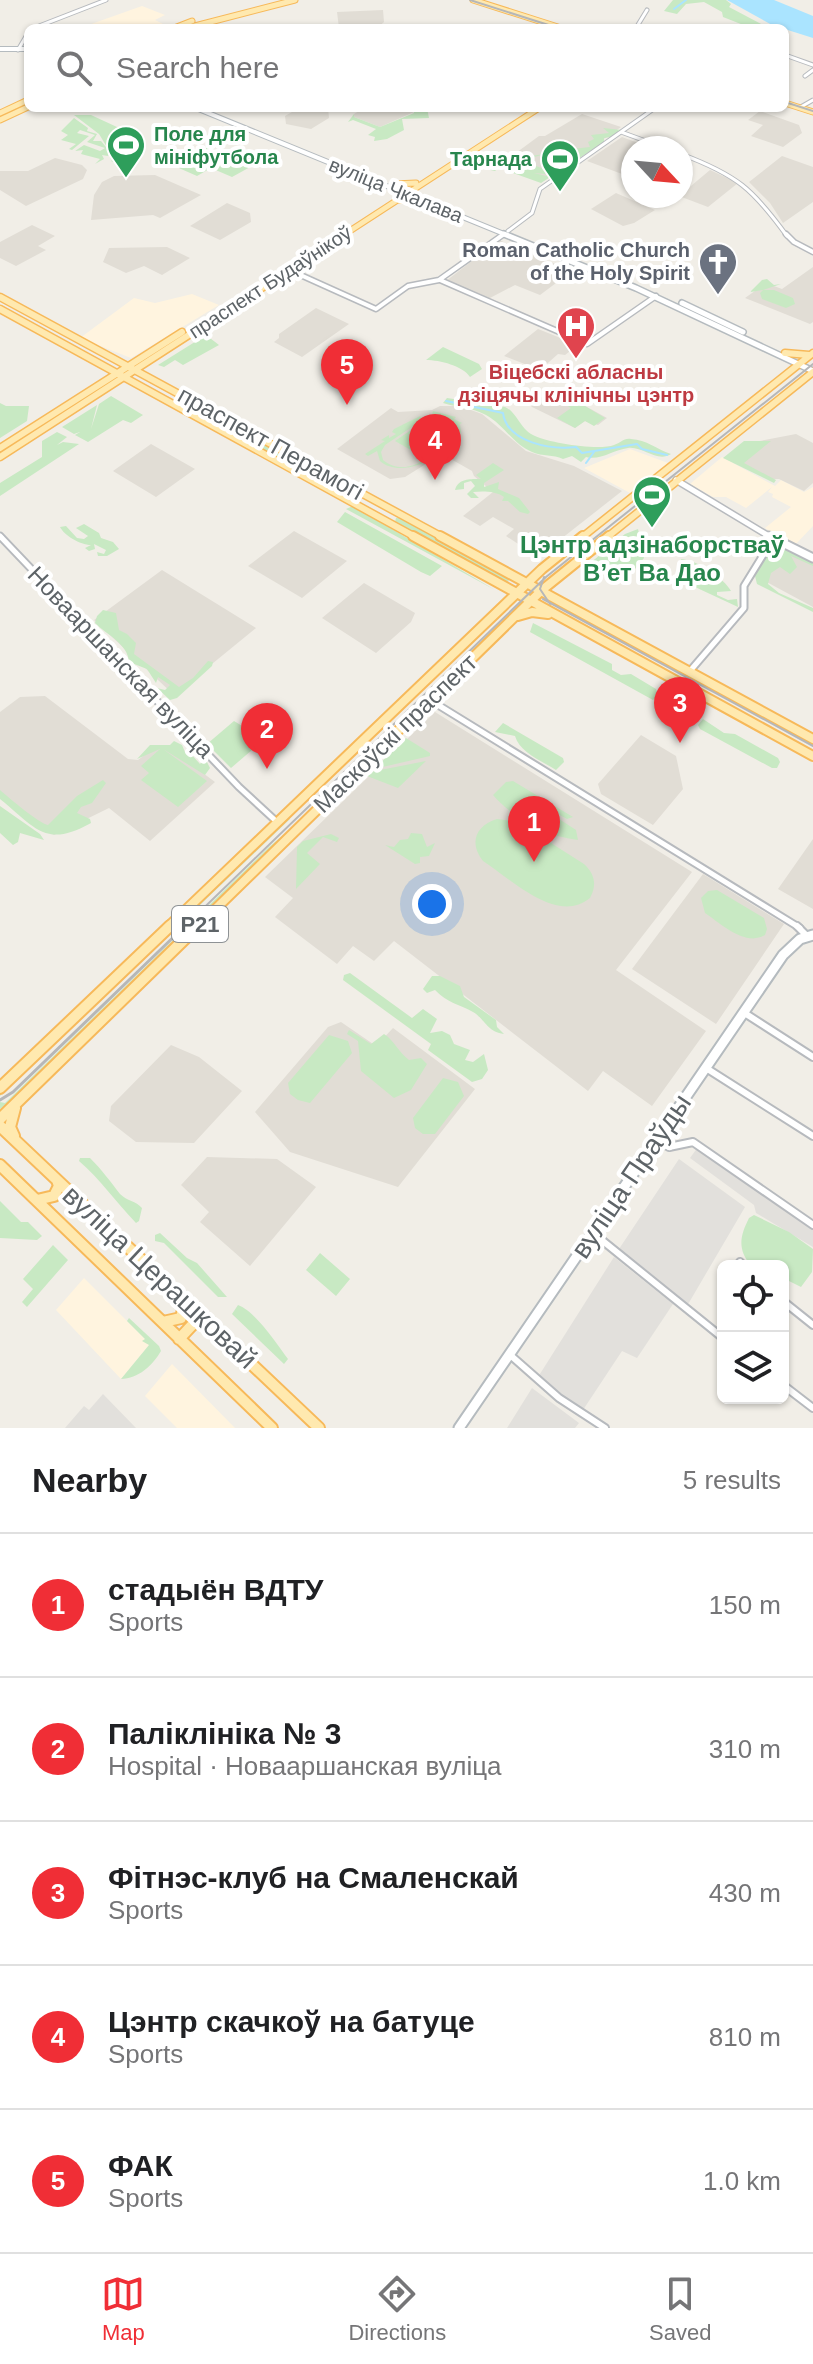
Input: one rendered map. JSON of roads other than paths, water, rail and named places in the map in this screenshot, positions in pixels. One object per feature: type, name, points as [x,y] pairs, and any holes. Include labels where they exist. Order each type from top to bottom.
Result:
[{"type":"main road","points":[[188,24],[275,0]]},
{"type":"main road","points":[[197,24],[217,16],[291,0]]},
{"type":"main road","points":[[465,0],[540,24]]},
{"type":"main road","points":[[473,0],[548,24]]},
{"type":"main road","points":[[0,50],[24,50]]},
{"type":"main road","points":[[0,113],[24,102]]},
{"type":"main road","points":[[789,103],[813,111]]},
{"type":"main road","points":[[12,108],[19,111]]},
{"type":"main road","points":[[0,120],[24,109]]},
{"type":"main road","name":"вуліца Чкалава","points":[[207,112],[276,138]]},
{"type":"main road","name":"вуліца Чкалава","points":[[214,112],[673,302]]},
{"type":"main road","name":"праспект Будаўнікоў","points":[[0,448],[132,368],[530,112]]},
{"type":"main road","points":[[418,184],[422,198],[393,201],[392,186],[418,184]]},
{"type":"main road","name":"вуліца Чкалава","points":[[647,290],[813,370]]},
{"type":"main road","name":"праспект Перамогі","points":[[1,298],[813,739]]},
{"type":"main road","name":"праспект Перамогі","points":[[0,309],[813,756]]},
{"type":"main road","points":[[784,355],[813,353]]},
{"type":"main road","name":"Маскоўскі праспект","points":[[2,1084],[527,582],[604,517],[813,353]]},
{"type":"main road","points":[[784,355],[790,364],[786,374]]},
{"type":"main road","points":[[119,361],[143,361],[146,375]]},
{"type":"main road","points":[[106,369],[107,383],[133,383]]},
{"type":"main road","name":"Маскоўскі праспект","points":[[0,1119],[542,590],[813,370]]},
{"type":"main road","name":"праспект Будаўнікоў","points":[[0,457],[107,383]]},
{"type":"main road","points":[[204,421],[215,420],[216,413]]},
{"type":"main road","points":[[730,419],[744,427]]},
{"type":"main road","points":[[217,428],[214,424],[217,421],[228,420]]},
{"type":"main road","points":[[676,480],[773,539],[813,558]]},
{"type":"main road","points":[[381,518],[391,516],[392,510]]},
{"type":"main road","points":[[392,524],[393,517],[402,516]]},
{"type":"main road","points":[[604,517],[608,524],[619,525]]},
{"type":"main road","points":[[593,527],[606,526],[610,531],[608,535]]},
{"type":"main road","points":[[508,571],[523,574],[542,569]]},
{"type":"main road","points":[[559,575],[554,588],[565,603]]},
{"type":"main road","points":[[495,583],[501,597],[495,612]]},
{"type":"main road","points":[[511,620],[532,612],[556,616]]},
{"type":"main road","points":[[637,660],[648,657],[647,649]]},
{"type":"main road","points":[[652,668],[649,663],[651,658],[663,658]]},
{"type":"main road","points":[[375,727],[372,733],[376,739],[383,741],[391,737]]},
{"type":"main road","points":[[358,744],[372,743],[375,748],[373,754]]},
{"type":"main road","name":"вуліца Праўды","points":[[459,1428],[783,955],[795,943],[810,936]]},
{"type":"main road","points":[[19,1144],[10,1127],[10,1117],[26,1094]]},
{"type":"main road","name":"вуліца Церашковай","points":[[0,1126],[319,1428]]},
{"type":"main road","name":"вуліца Церашковай","points":[[0,1166],[272,1428]]},
{"type":"main road","points":[[36,1200],[46,1201],[55,1196],[57,1180]]},
{"type":"main road","points":[[54,1217],[53,1208],[57,1199],[65,1194],[73,1195]]},
{"type":"main road","points":[[163,1322],[173,1323],[181,1319],[188,1303]]},
{"type":"main road","points":[[179,1339],[192,1316],[188,1303]]},
{"type":"main road","points":[[179,1339],[195,1322],[210,1322]]},
{"type":"street","points":[[44,24],[106,0]]},
{"type":"street","points":[[638,24],[647,10]]},
{"type":"street","points":[[18,49],[24,39]]},
{"type":"street","points":[[789,56],[813,68],[805,76]]},
{"type":"street","points":[[789,60],[793,57]]},
{"type":"street","points":[[800,107],[813,100]]},
{"type":"street","points":[[287,269],[376,309],[408,286],[439,280],[506,232],[532,213],[540,189],[649,112]]},
{"type":"street","points":[[620,132],[631,136]]},
{"type":"street","points":[[693,159],[733,174],[766,205],[790,241],[813,252]]},
{"type":"street","points":[[439,280],[587,344],[656,296]]},
{"type":"street","name":"Новааршанская вуліца","points":[[0,536],[277,822]]},
{"type":"street","points":[[689,672],[744,608],[744,586],[773,539]]},
{"type":"street","points":[[430,699],[810,936]]},
{"type":"street","points":[[743,1012],[813,1057]]},
{"type":"street","points":[[705,1067],[813,1136]]},
{"type":"street","points":[[656,1139],[669,1147],[693,1142],[813,1225]]},
{"type":"street","points":[[592,1233],[717,1333]]},
{"type":"street","points":[[789,1306],[813,1325]]},
{"type":"street","points":[[509,1354],[559,1398],[605,1428]]},
{"type":"street","points":[[789,1390],[813,1408]]},
{"type":"water","points":[[727,0],[774,0],[813,16],[813,38],[789,30],[789,24],[770,24]]},
{"type":"waterway","points":[[674,9],[686,0]]},
{"type":"waterway","points":[[446,401],[503,413],[513,431],[522,438],[543,445],[576,447],[582,453],[637,444],[642,449],[667,455]]},
{"type":"waterway","points":[[586,463],[594,452]]},
{"type":"tram line","points":[[470,0],[545,24]]},
{"type":"tram line","points":[[789,103],[813,111]]},
{"type":"tram line","points":[[543,580],[813,364]]},
{"type":"tram line","points":[[183,928],[543,580]]},
{"type":"tram line","points":[[543,580],[540,589],[549,602]]},
{"type":"tram line","points":[[543,599],[549,602]]},
{"type":"tram line","points":[[549,602],[813,746]]},
{"type":"tram line","points":[[0,1100],[13,1092],[185,926]]},
{"type":"place","name":"Поле для мініфутбола","points":[[126,179]]},
{"type":"place","name":"Тарнада","points":[[560,193]]},
{"type":"place","name":"Roman Catholic Church of the Holy Spirit","points":[[718,296]]},
{"type":"place","name":"Віцебскі абласны дзіцячы клінічны цэнтр","points":[[576,360]]},
{"type":"place","name":"ФАК","points":[[347,405]]},
{"type":"place","name":"Цэнтр скачкоў на батуце","points":[[435,480]]},
{"type":"place","name":"Цэнтр адзінаборстваў Вʼет Ва Дао","points":[[652,529]]},
{"type":"place","name":"Фітнэс-клуб на Смаленскай","points":[[680,743]]},
{"type":"place","name":"Паліклініка № 3","points":[[267,769]]},
{"type":"place","name":"стадыён ВДТУ","points":[[534,862]]}]
